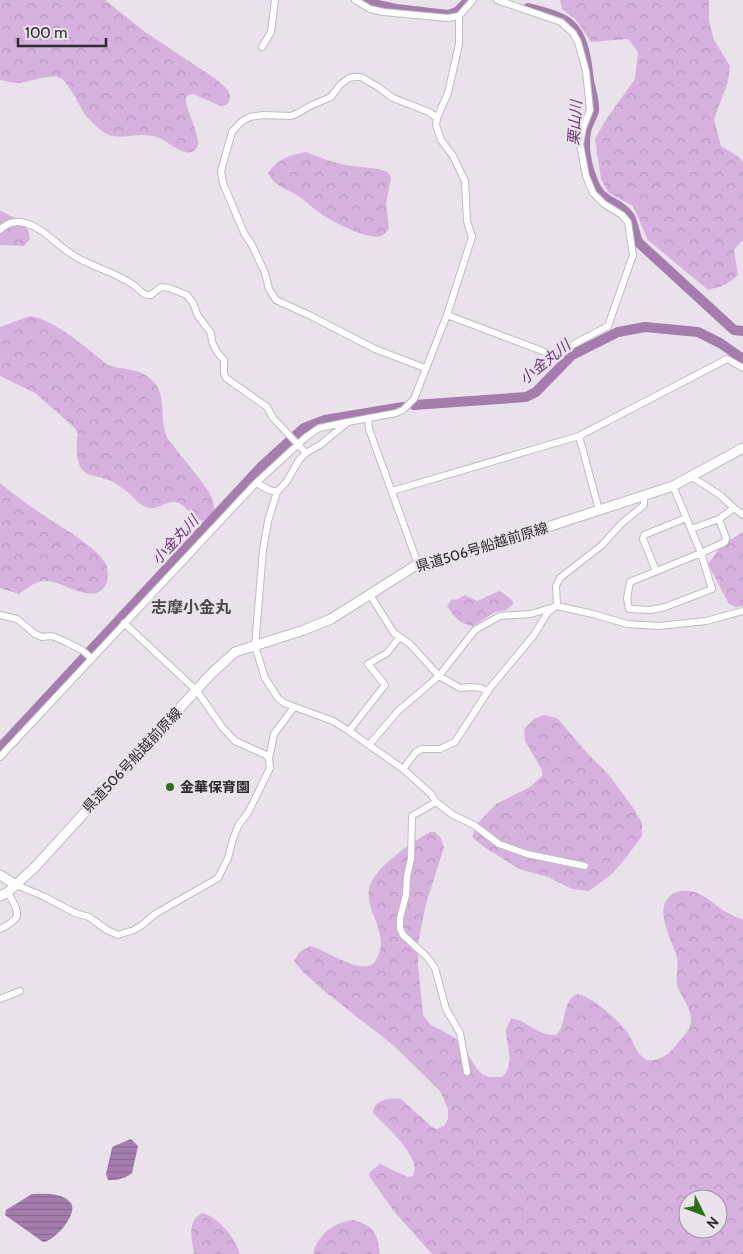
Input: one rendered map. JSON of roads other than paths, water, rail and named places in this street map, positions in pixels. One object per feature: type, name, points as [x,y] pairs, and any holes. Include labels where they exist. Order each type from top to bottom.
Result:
[{"type":"main road","name":"県道506号船越前原線","points":[[4,894],[35,867],[210,675],[235,652],[331,620],[418,564],[480,548],[673,486],[743,448]]},
{"type":"main road","points":[[0,875],[16,884]]},
{"type":"street","points":[[262,47],[271,32],[275,0]]},
{"type":"street","points":[[355,0],[370,9],[384,12],[448,18],[459,16],[473,0]]},
{"type":"street","points":[[446,315],[558,357],[574,344],[608,326],[633,255],[628,222],[622,215],[604,204],[593,194],[586,176],[580,144],[583,128],[590,110],[586,71],[574,33],[557,21],[497,0]]},
{"type":"street","points":[[0,757],[256,483],[306,436],[320,428],[403,410],[414,399],[446,315],[472,238],[467,221],[465,181],[439,135],[437,118],[448,94],[459,44],[459,16]]},
{"type":"street","points":[[425,368],[375,350],[276,300],[269,289],[252,245],[244,232],[223,183],[221,171],[232,132],[241,122],[250,117],[263,115],[291,116],[331,98],[340,86],[349,78],[355,76],[378,87],[403,104],[429,112],[437,118]]},
{"type":"street","points":[[0,230],[6,224],[24,222],[44,233],[70,254],[133,284],[143,294],[151,295],[161,287],[187,295],[193,303],[198,316],[211,332],[212,342],[224,360],[226,378],[267,407],[273,418],[306,453]]},
{"type":"street","points":[[392,491],[579,436],[727,359],[743,368]]},
{"type":"street","points":[[368,418],[369,429],[388,485],[392,491],[418,564]]},
{"type":"street","points":[[348,422],[320,445],[306,453],[277,492],[268,521],[263,550],[255,646],[265,678],[278,698],[294,707],[333,721],[349,731],[404,769],[431,794],[436,802],[454,815],[474,825],[492,840],[511,849],[585,866]]},
{"type":"street","points":[[579,436],[598,510]]},
{"type":"street","points":[[692,477],[720,495],[743,514]]},
{"type":"street","points":[[256,483],[277,492]]},
{"type":"street","points":[[673,486],[691,529],[700,553],[712,589],[665,607],[650,610],[629,609],[627,598],[630,582],[700,553],[725,542],[726,538],[718,519]]},
{"type":"street","points":[[557,606],[556,586],[560,578],[602,544],[622,523],[644,505],[644,495]]},
{"type":"street","points":[[691,529],[718,519],[734,508]]},
{"type":"street","points":[[656,571],[642,539],[644,534],[686,518]]},
{"type":"street","points":[[370,595],[394,633],[410,644],[439,676],[460,688],[481,688],[488,692]]},
{"type":"street","points":[[404,769],[416,752],[422,749],[440,749],[455,742],[488,692],[534,635],[548,612],[557,606]]},
{"type":"street","points":[[369,745],[398,712],[439,676],[475,630],[500,616],[531,614],[557,606],[627,624],[650,626],[706,621],[743,611]]},
{"type":"street","points":[[0,615],[17,619],[34,634],[52,636],[82,650],[91,658]]},
{"type":"street","points":[[124,623],[197,691],[222,727],[235,741],[266,755],[269,759]]},
{"type":"street","points":[[349,731],[385,685],[368,664],[387,653],[399,638]]},
{"type":"street","points":[[16,884],[75,913],[89,917],[118,935],[142,926],[155,914],[218,878],[228,858],[239,824],[248,813],[270,768],[269,759],[274,734],[294,707]]},
{"type":"street","points":[[436,802],[412,816],[412,859],[407,876],[406,895],[400,918],[400,928],[403,935],[427,957],[435,968],[446,1008],[460,1033],[467,1072]]},
{"type":"street","points":[[0,929],[13,923],[17,916],[17,911],[4,894]]},
{"type":"street","points":[[0,1000],[20,991]]},
{"type":"waterway","name":"栗山川","points":[[361,0],[396,9],[448,15],[457,12],[469,0]]},
{"type":"waterway","name":"栗山川","points":[[528,8],[551,14],[564,20],[571,25],[580,39],[594,107],[587,127],[585,151],[589,169],[597,189],[630,217],[638,242],[734,330],[743,331]]},
{"type":"waterway","name":"小金丸川","points":[[414,405],[526,397],[536,392],[572,355],[618,332],[645,327],[698,332],[720,343],[743,359]]},
{"type":"waterway","name":"小金丸川","points":[[0,748],[262,466],[304,428],[325,420],[403,407]]},
{"type":"place","name":"金華保育園","points":[[170,787]]},
{"type":"district","name":"志摩小金丸","points":[[191,607]]}]
